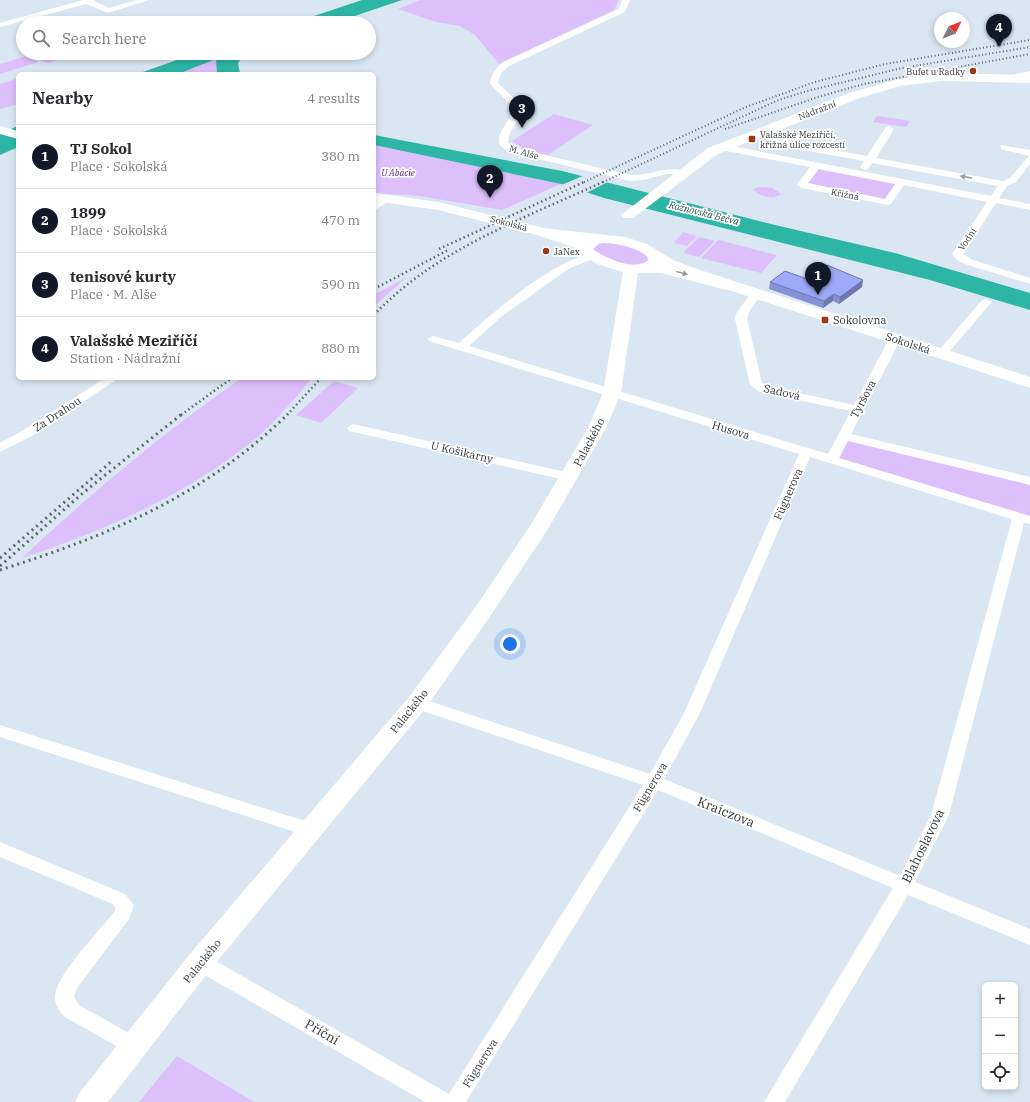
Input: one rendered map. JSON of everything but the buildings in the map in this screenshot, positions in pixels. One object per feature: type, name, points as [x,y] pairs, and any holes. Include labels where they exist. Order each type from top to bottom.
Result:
[{"type":"street","points":[[31,16],[89,0],[108,11],[145,0]]},
{"type":"street","name":"M. Alše","points":[[626,0],[622,10],[506,64],[498,70],[495,76],[494,84],[512,101],[517,109],[514,121],[503,138],[503,144],[516,151],[630,178],[639,178],[666,170],[683,173]]},
{"type":"street","points":[[5,16],[16,20]]},
{"type":"street","points":[[0,25],[16,20]]},
{"type":"street","points":[[1009,78],[1030,74]]},
{"type":"street","name":"Nádražní","points":[[600,239],[612,232],[623,219],[662,188],[701,159],[721,147],[879,88],[942,77],[1030,79]]},
{"type":"street","points":[[861,174],[889,129]]},
{"type":"street","points":[[0,130],[16,134]]},
{"type":"street","points":[[775,142],[1004,184],[1013,180],[1030,158]]},
{"type":"street","points":[[721,147],[1030,206]]},
{"type":"street","points":[[1004,147],[1030,153]]},
{"type":"street","name":"Křižná","points":[[816,165],[802,186],[888,202],[901,182]]},
{"type":"street","points":[[995,200],[1004,184]]},
{"type":"street","name":"Sokolská","points":[[380,198],[428,204],[476,214],[542,232],[578,244],[589,253],[608,263],[638,268],[661,268],[741,289]]},
{"type":"street","name":"Vodní","points":[[995,200],[957,254],[960,258],[969,262],[1030,281]]},
{"type":"street","points":[[623,219],[624,233],[629,240],[636,244]]},
{"type":"street","name":"Sokolská","points":[[542,232],[586,239],[615,239],[636,244],[676,266],[741,289],[1030,383]]},
{"type":"street","points":[[461,347],[498,314],[566,266],[589,253],[589,242],[600,239]]},
{"type":"street","points":[[638,268],[656,263],[658,259],[656,256]]},
{"type":"street","name":"Palackého","points":[[90,1102],[200,962],[311,830],[336,790],[417,703],[484,610],[539,527],[570,477],[597,428],[612,393],[638,268]]},
{"type":"street","name":"Sadová","points":[[756,294],[743,312],[741,319],[756,385],[763,389],[858,409]]},
{"type":"street","points":[[945,350],[986,302]]},
{"type":"street","name":"Husova","points":[[433,339],[1025,519]]},
{"type":"street","name":"Tyršova","points":[[831,460],[895,339]]},
{"type":"street","name":"Za Drahou","points":[[0,448],[28,433],[110,380]]},
{"type":"street","name":"U Košikárny","points":[[353,428],[570,477]]},
{"type":"street","points":[[844,436],[1030,481]]},
{"type":"street","name":"Fügnerova","points":[[456,1102],[654,782],[692,713],[806,452]]},
{"type":"street","name":"Blahoslavova","points":[[774,1102],[905,885],[940,815],[1025,519]]},
{"type":"street","name":"Kraiczova","points":[[417,703],[654,782],[1030,937]]},
{"type":"street","points":[[0,731],[311,830]]},
{"type":"street","points":[[0,849],[119,899],[125,905],[123,914],[70,982],[66,989],[64,999],[68,1008],[72,1011],[134,1046]]},
{"type":"street","name":"Příční","points":[[200,962],[444,1102]]},
{"type":"green space","points":[[420,0],[619,0],[614,10],[499,64],[475,35],[460,26],[436,22],[398,9]]},
{"type":"green space","points":[[16,59],[35,60],[39,62],[0,74],[0,64]]},
{"type":"green space","points":[[40,60],[58,60],[47,63]]},
{"type":"green space","points":[[213,60],[216,60],[217,72],[183,72]]},
{"type":"green space","points":[[16,79],[16,105],[0,109],[0,84]]},
{"type":"green space","points":[[554,114],[593,125],[548,155],[522,148],[512,141]]},
{"type":"green space","points":[[877,116],[910,121],[906,127],[873,122]]},
{"type":"green space","name":"U Abácie","points":[[376,145],[561,184],[502,210],[420,196],[376,193]]},
{"type":"green space","points":[[816,169],[897,184],[886,201],[805,185]]},
{"type":"green space","points":[[758,187],[773,188],[781,194],[774,197],[767,197],[753,190]]},
{"type":"green space","points":[[683,232],[697,236],[687,246],[674,243]]},
{"type":"green space","points":[[699,237],[715,241],[699,257],[683,253]]},
{"type":"green space","points":[[718,240],[777,255],[761,273],[701,258]]},
{"type":"green space","points":[[609,242],[636,249],[649,259],[644,263],[637,264],[621,263],[605,257],[593,249],[594,245]]},
{"type":"green space","points":[[407,277],[376,304],[376,294]]},
{"type":"green space","points":[[239,380],[310,380],[262,433],[228,460],[201,478],[143,510],[114,523],[22,558],[101,487],[184,420]]},
{"type":"green space","points":[[334,381],[358,388],[321,423],[296,415]]},
{"type":"green space","points":[[844,436],[1030,481],[1030,520],[831,460]]},
{"type":"green space","points":[[177,1056],[254,1102],[139,1102]]},
{"type":"water","points":[[362,0],[402,0],[355,16],[314,16]]},
{"type":"water","points":[[177,60],[213,60],[183,72],[143,72]]},
{"type":"water","points":[[216,60],[240,60],[238,63],[240,72],[217,72]]},
{"type":"water","points":[[16,127],[16,148],[0,155],[0,134]]},
{"type":"water","name":"Rožnovská Bečva","points":[[376,135],[562,171],[775,225],[895,253],[1030,293],[1030,310],[930,280],[604,198],[561,184],[376,145]]},
{"type":"pier","points":[[585,175],[610,181],[584,194],[559,186]]},
{"type":"railway","points":[[584,182],[746,107],[815,82],[885,64],[1030,40]]},
{"type":"railway","points":[[603,182],[776,101],[807,91],[902,68],[1030,47]]},
{"type":"railway","points":[[725,129],[818,97],[864,84],[1030,54]]},
{"type":"railway","points":[[439,249],[586,181]]},
{"type":"railway","points":[[376,313],[398,292],[425,271],[453,253],[513,222],[605,181]]},
{"type":"railway","points":[[376,288],[448,250]]},
{"type":"railway","points":[[181,415],[229,380]]},
{"type":"railway","points":[[288,414],[319,380]]},
{"type":"railway","points":[[0,566],[84,492],[182,414]]},
{"type":"railway","points":[[0,570],[41,557],[80,542],[154,510],[223,468],[256,443],[288,414]]},
{"type":"railway","points":[[0,558],[112,461]]},
{"type":"place","name":"Valašské Meziříčí","points":[[999,47]]},
{"type":"place","name":"Bufet u Radky","points":[[973,71]]},
{"type":"place","name":"tenisové kurty","points":[[522,128]]},
{"type":"place","name":"Valašské Meziříčí, křižná ulice rozcestí","points":[[752,139]]},
{"type":"place","name":"1899","points":[[490,198]]},
{"type":"place","name":"JaNex","points":[[546,251]]},
{"type":"place","name":"TJ Sokol","points":[[818,295]]},
{"type":"place","name":"Sokolovna","points":[[825,320]]}]
